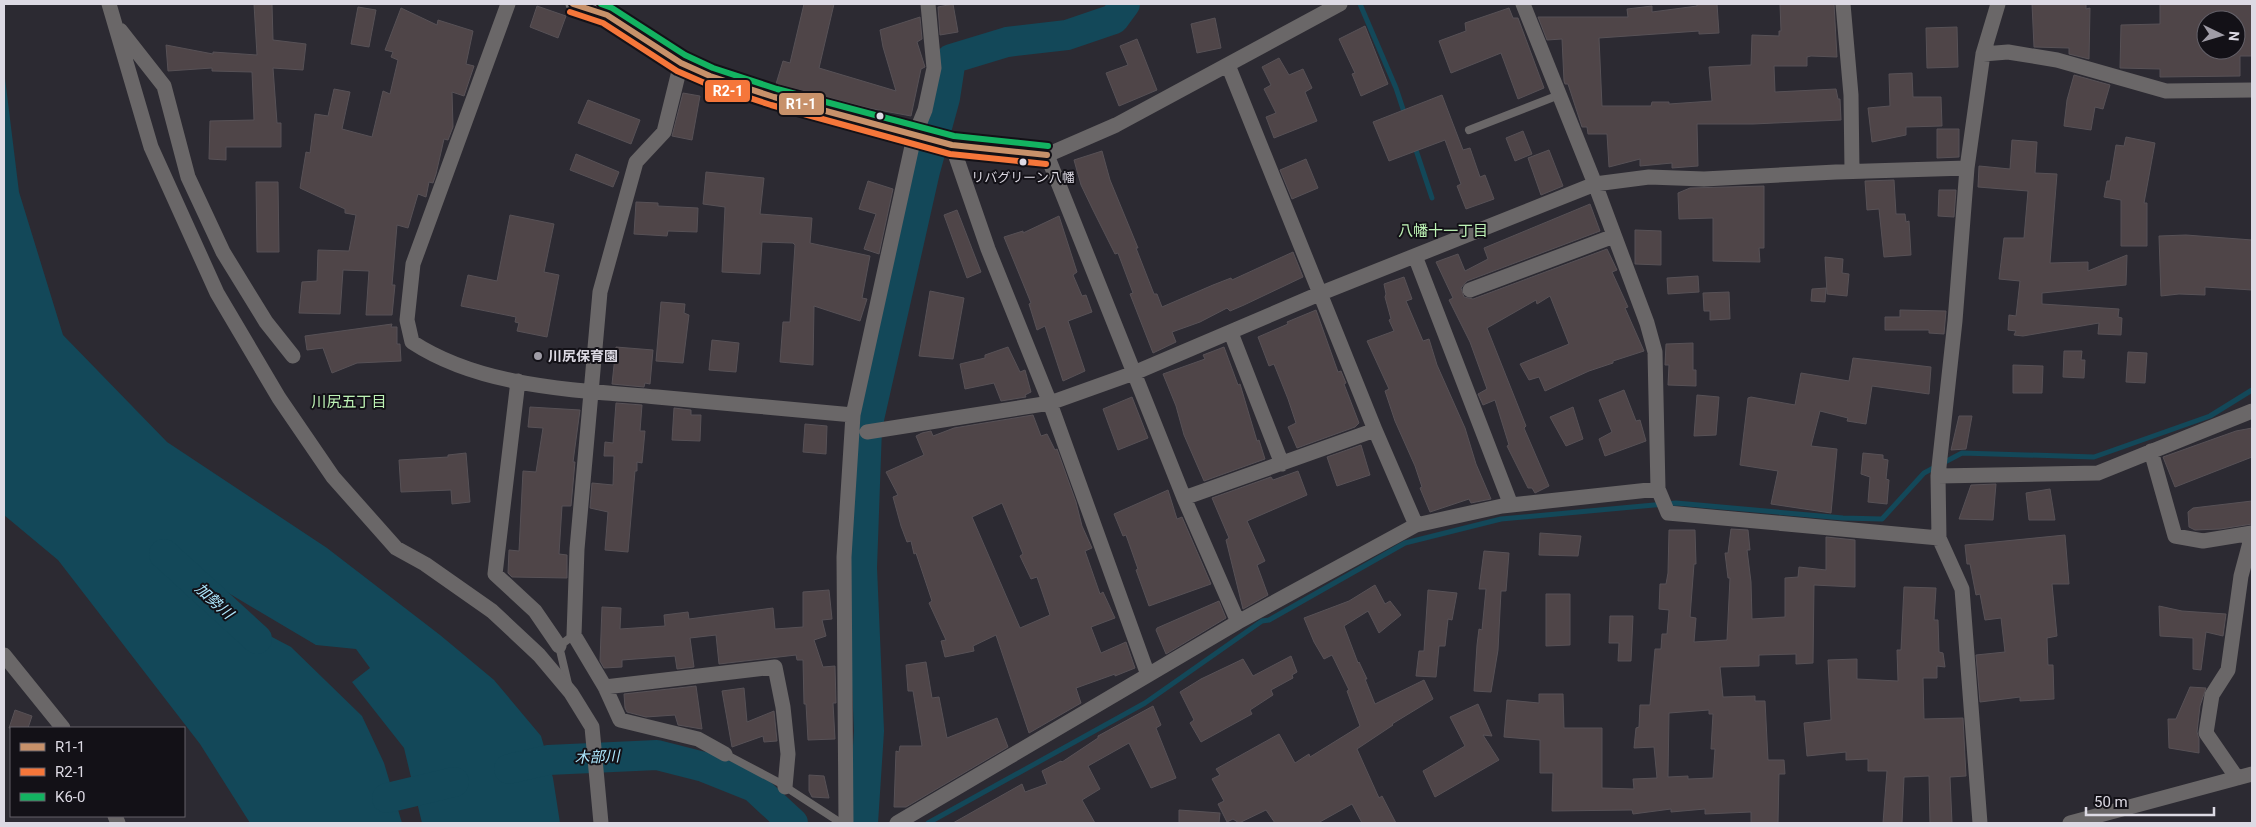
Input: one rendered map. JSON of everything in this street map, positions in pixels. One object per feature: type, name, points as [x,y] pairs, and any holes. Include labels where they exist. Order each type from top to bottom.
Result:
[{"type":"street","points":[[109,4],[151,147],[217,293],[279,398],[333,477],[396,548],[425,564],[492,611],[539,655],[569,691],[592,727],[601,823]]},
{"type":"street","points":[[508,4],[413,264],[407,320],[412,342],[456,365],[539,387],[853,415]]},
{"type":"street","points":[[573,4],[607,15],[681,63],[710,76],[774,97],[952,145],[1047,155],[1116,125],[1340,4]]},
{"type":"street","points":[[846,823],[844,557],[853,415],[921,138],[934,68],[928,4]]},
{"type":"street","points":[[1523,4],[1595,184],[1647,323],[1655,352],[1658,489],[1668,513],[1939,538]]},
{"type":"street","points":[[1843,4],[1850,95],[1852,171]]},
{"type":"street","points":[[1980,823],[1962,589],[1939,538],[1938,476],[1955,322],[1967,168],[1983,54],[1998,4]]},
{"type":"street","points":[[114,23],[164,86],[188,176],[222,252],[266,322],[293,356]]},
{"type":"street","points":[[1983,54],[2008,52],[2057,60],[2166,90],[2252,90]]},
{"type":"street","points":[[681,63],[664,132],[636,162],[600,292],[577,549],[574,634],[605,687],[620,720],[698,739],[725,754]]},
{"type":"street","points":[[1228,65],[1319,294],[1416,525]]},
{"type":"street","points":[[952,145],[988,249],[1050,403],[1148,675]]},
{"type":"street","points":[[1047,155],[1184,498],[1238,622]]},
{"type":"street","points":[[867,432],[1050,403],[1134,373],[1319,294],[1595,184],[1650,177],[1704,179],[1852,171],[1967,168]]},
{"type":"street","points":[[1470,290],[1614,236]]},
{"type":"street","points":[[1415,256],[1511,505]]},
{"type":"street","points":[[1231,333],[1282,464]]},
{"type":"street","points":[[518,381],[495,574],[535,610],[559,646]]},
{"type":"street","points":[[1938,476],[2098,473],[2252,412]]},
{"type":"street","points":[[1184,498],[1375,430]]},
{"type":"street","points":[[2151,451],[2175,536],[2203,541],[2252,534],[2241,576],[2228,670],[2212,695],[2206,733],[2237,778]]},
{"type":"street","points":[[897,823],[1238,622],[1416,525],[1511,505],[1658,489]]},
{"type":"street","points":[[4,655],[62,727]]},
{"type":"street","points":[[605,687],[775,667],[783,707],[788,754],[785,787]]},
{"type":"street","points":[[2079,822],[2252,774]]},
{"type":"lane","points":[[1470,130],[1559,95]]},
{"type":"lane","points":[[569,691],[559,646],[574,634]]},
{"type":"lane","points":[[725,754],[785,787],[841,823]]},
{"type":"water","points":[[4,70],[19,192],[63,335],[167,442],[327,548],[440,635],[494,680],[541,736],[553,778],[560,823],[422,823],[404,748],[352,682],[370,668],[356,649],[316,645],[220,588],[166,574],[189,593],[291,647],[362,716],[384,763],[402,823],[250,823],[200,744],[58,560],[4,515]]},
{"type":"building","points":[[254,4],[272,4],[273,40],[306,44],[303,70],[273,68],[277,123],[281,123],[281,147],[226,147],[226,160],[209,159],[210,121],[254,120],[252,72],[212,71],[212,68],[168,71],[166,45],[213,54],[213,52],[257,55]]},
{"type":"building","points":[[804,4],[834,4],[819,68],[896,91],[880,30],[920,17],[922,39],[917,42],[925,67],[921,69],[911,116],[868,108],[776,84],[783,61],[790,63]]},
{"type":"building","points":[[953,4],[958,32],[940,35],[938,7]]},
{"type":"building","points":[[1697,4],[1717,4],[1719,33],[1699,34],[1699,31],[1599,38],[1602,106],[1651,106],[1652,102],[1669,102],[1669,104],[1712,101],[1709,67],[1751,65],[1752,35],[1779,36],[1779,31],[1781,31],[1780,4],[1834,4],[1837,57],[1807,57],[1807,66],[1774,66],[1775,92],[1836,89],[1838,99],[1840,99],[1841,120],[1753,124],[1697,124],[1698,166],[1672,168],[1672,163],[1640,166],[1640,159],[1609,167],[1607,134],[1588,134],[1587,127],[1582,127],[1568,84],[1565,84],[1564,81],[1562,39],[1547,40],[1538,17],[1628,17],[1627,9],[1652,6],[1652,12],[1697,6]]},
{"type":"building","points":[[2032,4],[2086,4],[2086,9],[2090,8],[2089,59],[2069,54],[2069,48],[2034,47]]},
{"type":"building","points":[[2160,4],[2252,4],[2252,56],[2246,56],[2246,10],[2196,10],[2196,60],[2240,60],[2240,76],[2160,77],[2160,69],[2120,68],[2121,25],[2160,24]]},
{"type":"building","points":[[537,6],[566,16],[558,38],[530,27]]},
{"type":"building","points":[[358,7],[376,10],[369,47],[351,44]]},
{"type":"building","points":[[401,8],[437,25],[438,20],[473,31],[466,64],[474,66],[464,96],[452,92],[453,127],[448,140],[444,139],[433,183],[429,182],[426,197],[418,194],[408,228],[397,225],[392,285],[395,285],[392,315],[366,315],[369,271],[343,270],[340,314],[299,313],[302,282],[317,281],[318,250],[349,251],[356,215],[345,213],[345,209],[300,188],[306,152],[310,153],[315,114],[328,116],[334,89],[350,92],[342,129],[372,137],[383,91],[390,94],[398,60],[391,57],[393,52],[385,50]]},
{"type":"building","points":[[1509,8],[1513,18],[1518,18],[1544,88],[1518,99],[1501,53],[1451,73],[1439,41],[1466,31],[1465,23]]},
{"type":"building","points":[[1215,18],[1221,48],[1197,53],[1191,24]]},
{"type":"building","points":[[1365,26],[1388,84],[1361,96],[1352,74],[1355,73],[1339,39]]},
{"type":"building","points":[[1957,27],[1958,67],[1927,68],[1926,28]]},
{"type":"building","points":[[1137,39],[1157,90],[1119,106],[1106,73],[1128,65],[1120,46]]},
{"type":"building","points":[[1279,58],[1289,75],[1303,69],[1312,88],[1305,92],[1317,121],[1274,138],[1266,117],[1276,113],[1264,89],[1271,85],[1262,67]]},
{"type":"building","points":[[1912,73],[1913,97],[1941,97],[1942,126],[1906,127],[1906,135],[1872,142],[1868,108],[1890,106],[1889,74]]},
{"type":"building","points":[[2074,75],[2110,85],[2103,109],[2095,107],[2091,130],[2064,126],[2067,100]]},
{"type":"building","points":[[683,93],[700,96],[692,140],[672,136]]},
{"type":"building","points":[[1442,95],[1463,150],[1470,148],[1480,177],[1485,175],[1494,199],[1466,209],[1457,186],[1461,184],[1445,140],[1389,161],[1373,122]]},
{"type":"building","points":[[588,100],[640,120],[631,144],[578,123]]},
{"type":"building","points":[[1937,129],[1959,129],[1959,157],[1937,158]]},
{"type":"building","points":[[1523,131],[1532,154],[1515,161],[1506,138]]},
{"type":"building","points":[[2126,137],[2155,143],[2144,203],[2147,203],[2147,246],[2121,246],[2121,200],[2104,197],[2107,181],[2110,181],[2116,145],[2124,146]]},
{"type":"building","points":[[2012,140],[2037,142],[2035,173],[2057,174],[2050,263],[2088,262],[2088,271],[2127,255],[2126,285],[2042,293],[2042,304],[2119,309],[2118,317],[2122,318],[2121,335],[2098,334],[2099,323],[2023,336],[2014,335],[2016,331],[2008,330],[2009,315],[2016,316],[2020,281],[1999,279],[2004,238],[2024,238],[2028,191],[1978,187],[1979,166],[2010,169]]},
{"type":"building","points":[[1549,150],[1563,186],[1541,195],[1528,158]]},
{"type":"building","points":[[1102,151],[1110,180],[1138,248],[1136,248],[1154,294],[1157,294],[1162,307],[1231,278],[1232,280],[1293,252],[1303,277],[1230,311],[1227,308],[1200,322],[1172,332],[1176,342],[1153,353],[1130,294],[1133,293],[1118,253],[1115,254],[1081,185],[1074,160]]},
{"type":"building","points":[[576,154],[619,172],[613,187],[570,170]]},
{"type":"building","points":[[1306,159],[1318,188],[1292,199],[1280,170]]},
{"type":"building","points":[[706,172],[764,178],[760,214],[812,218],[810,243],[870,256],[862,298],[867,299],[860,321],[814,306],[813,365],[780,362],[783,322],[790,322],[795,245],[793,243],[762,242],[760,274],[722,272],[725,207],[703,204]]},
{"type":"building","points":[[1894,180],[1896,214],[1905,214],[1906,222],[1909,221],[1911,255],[1884,257],[1879,209],[1867,210],[1865,181]]},
{"type":"building","points":[[868,181],[893,189],[879,254],[864,249],[876,214],[859,209]]},
{"type":"building","points":[[256,182],[278,182],[279,252],[257,252]]},
{"type":"building","points":[[1764,186],[1764,248],[1759,248],[1760,262],[1713,261],[1713,218],[1679,219],[1678,193],[1690,188]]},
{"type":"building","points":[[1939,190],[1956,190],[1954,217],[1938,216]]},
{"type":"building","points":[[636,202],[658,203],[658,206],[698,208],[697,232],[668,231],[667,236],[634,234]]},
{"type":"building","points":[[1590,204],[1600,231],[1467,281],[1461,288],[1464,297],[1473,299],[1607,249],[1617,270],[1612,272],[1628,307],[1625,308],[1644,351],[1613,361],[1613,363],[1589,371],[1545,391],[1539,377],[1529,380],[1520,364],[1569,344],[1550,296],[1537,304],[1536,300],[1487,328],[1526,426],[1524,428],[1549,486],[1535,493],[1532,488],[1528,488],[1507,446],[1509,445],[1495,400],[1483,405],[1478,394],[1487,389],[1470,342],[1449,300],[1453,298],[1436,262],[1458,254],[1465,271],[1488,259],[1484,248]]},
{"type":"building","points":[[957,210],[981,272],[967,278],[944,215]]},
{"type":"building","points":[[510,215],[554,224],[544,272],[559,275],[547,337],[517,331],[519,323],[515,322],[516,317],[461,306],[468,275],[497,281]]},
{"type":"building","points":[[1059,216],[1077,272],[1073,275],[1082,296],[1086,295],[1092,312],[1068,321],[1085,371],[1063,381],[1045,326],[1037,330],[1029,304],[1031,303],[1004,237],[1023,231],[1023,233]]},
{"type":"building","points":[[1635,230],[1661,231],[1661,265],[1635,264]]},
{"type":"building","points":[[2186,235],[2252,240],[2252,290],[2205,287],[2205,295],[2179,294],[2161,296],[2159,236]]},
{"type":"building","points":[[1825,257],[1843,259],[1842,273],[1849,274],[1847,296],[1827,294]]},
{"type":"building","points":[[1698,276],[1699,292],[1668,294],[1667,278]]},
{"type":"building","points":[[1404,277],[1412,299],[1406,301],[1423,341],[1429,339],[1437,365],[1465,428],[1476,464],[1491,499],[1471,503],[1469,499],[1430,512],[1420,488],[1422,487],[1415,466],[1395,421],[1385,391],[1389,389],[1367,341],[1394,331],[1389,320],[1391,319],[1385,297],[1384,284]]},
{"type":"building","points":[[1826,288],[1825,302],[1811,301],[1812,289]]},
{"type":"building","points":[[930,291],[964,298],[953,359],[919,356]]},
{"type":"building","points":[[1729,292],[1730,319],[1710,320],[1710,311],[1704,311],[1703,293]]},
{"type":"building","points":[[661,302],[685,304],[684,313],[689,315],[683,363],[656,361]]},
{"type":"building","points":[[1316,310],[1338,372],[1341,371],[1346,383],[1344,384],[1359,423],[1355,427],[1297,448],[1288,427],[1296,423],[1288,399],[1274,364],[1269,366],[1258,337]]},
{"type":"building","points":[[1900,310],[1946,311],[1944,334],[1929,333],[1929,330],[1885,330],[1885,317],[1900,317]]},
{"type":"building","points":[[392,324],[391,327],[397,327],[397,344],[400,344],[401,361],[357,363],[332,373],[323,348],[307,350],[305,336]]},
{"type":"building","points":[[712,340],[739,343],[736,372],[709,370]]},
{"type":"building","points":[[1693,343],[1693,370],[1696,370],[1696,386],[1668,385],[1669,365],[1665,365],[1666,344]]},
{"type":"building","points":[[616,347],[653,350],[650,384],[645,383],[644,387],[612,384]]},
{"type":"building","points":[[1008,347],[1020,372],[1025,370],[1031,392],[1025,395],[1026,397],[1001,401],[994,383],[965,389],[960,364],[985,358],[985,355]]},
{"type":"building","points":[[1224,347],[1238,385],[1240,384],[1257,441],[1259,440],[1265,459],[1204,481],[1184,435],[1176,406],[1163,374],[1205,359],[1203,355]]},
{"type":"building","points":[[2064,351],[2082,351],[2081,360],[2085,360],[2084,378],[2063,377]]},
{"type":"building","points":[[2128,352],[2147,353],[2145,383],[2126,382]]},
{"type":"building","points":[[1853,358],[1931,367],[1929,394],[1872,386],[1866,424],[1847,421],[1848,418],[1820,411],[1811,446],[1837,449],[1831,513],[1771,504],[1778,471],[1740,465],[1748,398],[1795,405],[1801,373],[1849,381]]},
{"type":"building","points":[[2013,365],[2043,366],[2042,393],[2013,393]]},
{"type":"building","points":[[1624,390],[1636,421],[1640,420],[1646,441],[1605,456],[1599,439],[1612,432],[1599,400]]},
{"type":"building","points":[[1697,395],[1719,397],[1716,435],[1694,436]]},
{"type":"building","points":[[1132,397],[1148,438],[1118,450],[1103,409]]},
{"type":"building","points":[[616,403],[642,405],[640,431],[645,431],[642,463],[637,462],[637,471],[635,471],[628,552],[605,550],[608,512],[590,508],[592,483],[613,485],[614,456],[604,456],[605,442],[613,443]]},
{"type":"building","points":[[530,407],[580,410],[573,462],[575,462],[571,506],[562,506],[559,554],[567,555],[567,578],[512,577],[508,573],[509,550],[519,551],[523,471],[536,472],[543,428],[528,427]]},
{"type":"building","points":[[1573,407],[1583,439],[1566,446],[1550,417]]},
{"type":"building","points":[[674,408],[691,410],[691,415],[701,415],[700,441],[672,440]]},
{"type":"building","points":[[1033,415],[1041,436],[1047,434],[1055,450],[1057,449],[1076,502],[1082,526],[1092,548],[1085,551],[1100,594],[1103,592],[1115,618],[1091,627],[1101,653],[1126,642],[1135,668],[1076,688],[1081,703],[1029,733],[996,635],[973,646],[974,651],[945,657],[941,641],[946,640],[929,603],[932,601],[916,553],[914,554],[911,541],[907,542],[901,526],[893,497],[898,495],[886,472],[924,455],[916,436],[931,431],[933,436],[954,428]],"holes":[[[1002,503],[1023,554],[1020,556],[1031,579],[1037,577],[1050,615],[1020,628],[972,517]]]},
{"type":"building","points":[[1959,416],[1972,416],[1966,449],[1951,450]]},
{"type":"building","points":[[805,424],[827,426],[826,454],[803,452]]},
{"type":"building","points":[[2252,428],[2252,457],[2175,487],[2163,457],[2236,431]]},
{"type":"building","points":[[1361,445],[1370,475],[1337,486],[1327,457]]},
{"type":"building","points":[[466,453],[470,502],[452,504],[451,490],[401,492],[399,460],[448,457],[448,455]]},
{"type":"building","points":[[1863,453],[1883,455],[1883,459],[1888,460],[1886,479],[1889,480],[1887,504],[1868,502],[1870,477],[1861,474]]},
{"type":"building","points":[[1298,471],[1307,495],[1247,521],[1265,561],[1257,565],[1268,595],[1243,609],[1226,540],[1229,538],[1212,498],[1271,477],[1273,480]]},
{"type":"building","points":[[1996,484],[1993,520],[1959,519],[1971,485]]},
{"type":"building","points":[[2050,489],[2055,520],[2029,520],[2026,493]]},
{"type":"building","points":[[1168,490],[1177,519],[1182,517],[1211,584],[1149,606],[1126,535],[1123,536],[1114,514]]},
{"type":"building","points":[[2252,501],[2252,524],[2220,529],[2195,530],[2189,527],[2188,512],[2193,508]]},
{"type":"building","points":[[1731,529],[1748,530],[1750,550],[1747,550],[1751,582],[1752,619],[1785,617],[1785,578],[1798,577],[1799,567],[1826,570],[1826,537],[1855,540],[1855,587],[1814,585],[1813,663],[1796,664],[1796,654],[1759,655],[1759,666],[1720,667],[1723,697],[1755,696],[1755,701],[1765,701],[1768,760],[1784,760],[1785,774],[1779,774],[1778,823],[1751,823],[1751,812],[1705,814],[1705,809],[1671,812],[1671,809],[1633,814],[1632,810],[1552,811],[1553,773],[1540,773],[1540,740],[1504,737],[1507,700],[1539,703],[1539,694],[1563,694],[1564,728],[1602,728],[1602,788],[1634,789],[1633,779],[1657,778],[1654,747],[1634,748],[1636,728],[1639,727],[1640,705],[1650,705],[1655,649],[1661,649],[1662,634],[1667,634],[1669,610],[1659,609],[1660,584],[1666,584],[1668,573],[1669,530],[1695,530],[1696,564],[1694,564],[1690,617],[1696,618],[1694,642],[1727,640],[1730,578],[1728,578],[1725,553],[1728,553]],"holes":[[[1709,710],[1709,714],[1713,714],[1711,749],[1715,749],[1713,778],[1688,779],[1688,776],[1668,777],[1669,713]]]},
{"type":"building","points":[[1540,533],[1581,536],[1578,556],[1539,555]]},
{"type":"building","points":[[2065,535],[2069,584],[2052,584],[2057,636],[2047,638],[2048,665],[2053,665],[2054,699],[2020,701],[2020,697],[1980,702],[1976,655],[2005,652],[2001,618],[1985,620],[1980,594],[1976,595],[1970,564],[1967,564],[1965,545]]},
{"type":"building","points":[[1484,551],[1509,553],[1506,591],[1501,591],[1498,650],[1491,692],[1474,691],[1477,645],[1479,629],[1482,630],[1486,589],[1479,589]]},
{"type":"building","points":[[1375,585],[1385,604],[1390,601],[1401,615],[1379,633],[1368,611],[1344,626],[1358,663],[1367,679],[1365,679],[1375,704],[1424,680],[1433,699],[1392,724],[1357,749],[1379,798],[1382,796],[1396,823],[1362,823],[1352,804],[1318,823],[1275,823],[1266,810],[1239,823],[1233,819],[1227,822],[1218,804],[1224,801],[1212,779],[1220,775],[1216,769],[1279,734],[1295,763],[1309,754],[1310,757],[1360,726],[1347,691],[1349,690],[1332,655],[1324,659],[1314,642],[1304,618],[1349,601]]},
{"type":"building","points":[[1904,587],[1936,588],[1934,620],[1938,620],[1939,652],[1943,653],[1945,667],[1937,666],[1937,678],[1923,678],[1924,719],[1963,718],[1966,776],[1950,777],[1952,823],[1930,823],[1929,776],[1904,777],[1902,823],[1883,823],[1887,771],[1868,771],[1868,759],[1846,760],[1846,752],[1807,756],[1804,723],[1831,720],[1828,660],[1857,659],[1857,679],[1898,681],[1897,650],[1901,650]]},
{"type":"building","points":[[829,590],[832,619],[822,620],[826,636],[814,640],[823,667],[835,666],[836,703],[833,703],[835,739],[808,740],[806,704],[804,704],[803,660],[797,660],[796,655],[719,664],[716,635],[690,638],[694,667],[677,669],[675,656],[622,660],[622,667],[604,668],[600,661],[602,607],[621,608],[620,629],[665,626],[664,615],[688,612],[689,619],[773,608],[775,629],[803,627],[803,592]]},
{"type":"building","points":[[1428,590],[1457,593],[1452,620],[1448,619],[1445,646],[1439,646],[1436,677],[1416,676],[1419,651],[1424,651]]},
{"type":"building","points":[[1546,594],[1570,594],[1570,645],[1546,646]]},
{"type":"building","points":[[1219,601],[1226,618],[1166,654],[1156,630],[1157,628]]},
{"type":"building","points":[[2159,606],[2182,611],[2226,614],[2223,636],[2206,632],[2201,670],[2193,669],[2193,638],[2160,636]]},
{"type":"building","points":[[1610,616],[1633,616],[1631,661],[1618,661],[1619,643],[1609,643]]},
{"type":"building","points":[[1291,656],[1297,672],[1292,675],[1293,678],[1271,690],[1273,695],[1250,710],[1252,714],[1201,742],[1190,723],[1194,720],[1180,692],[1201,679],[1243,659],[1253,676]]},
{"type":"building","points":[[926,662],[932,698],[939,697],[947,738],[997,718],[1008,747],[906,807],[894,807],[896,751],[899,752],[900,746],[922,746],[913,691],[908,691],[906,665]]},
{"type":"building","points":[[696,686],[702,729],[678,725],[675,715],[646,717],[627,712],[625,708],[624,694]]},
{"type":"building","points":[[2190,687],[2206,688],[2200,706],[2197,732],[2199,753],[2169,748],[2168,719],[2176,719]]},
{"type":"building","points":[[744,688],[747,722],[774,711],[777,741],[764,742],[763,736],[732,747],[722,691]]},
{"type":"building","points":[[1478,704],[1492,736],[1483,735],[1499,760],[1435,797],[1423,771],[1465,746],[1450,717]]},
{"type":"building","points":[[1153,706],[1161,725],[1156,728],[1176,778],[1151,788],[1129,743],[1088,766],[1100,789],[1082,800],[1095,823],[953,823],[1022,784],[1025,792],[1047,784],[1042,771],[1062,762],[1098,738],[1098,736]]},
{"type":"building","points":[[15,710],[32,716],[28,727],[9,728]]},
{"type":"building","points":[[809,775],[824,776],[829,798],[812,797],[809,791]]},
{"type":"building","points":[[1179,810],[1220,813],[1219,823],[1179,823]]},
{"type":"waterway","points":[[863,823],[869,731],[862,568],[867,428],[925,171],[945,98],[951,59],[1007,42],[1067,35],[1114,19],[1125,4]]},
{"type":"waterway","points":[[1360,4],[1396,88],[1405,115]]},
{"type":"waterway","points":[[1414,144],[1432,198]]},
{"type":"waterway","points":[[928,823],[1145,703],[1262,621],[1269,620],[1405,543],[1501,519],[1676,503],[1843,518],[1882,519],[1924,473],[1962,453],[2094,457],[2210,416],[2252,390]]},
{"type":"waterway","name":"加勢川","points":[[164,554],[257,639]]},
{"type":"waterway","name":"木部川","points":[[509,769],[548,760],[657,755],[704,767],[754,787],[793,823]]},
{"type":"waterway","name":"木部川","points":[[387,798],[454,782]]},
{"type":"transit line","name":"R1-1","points":[[573,4],[607,15],[681,63],[710,76],[774,97],[952,145],[1047,155]]},
{"type":"transit line","name":"K6-0","points":[[601,4],[612,8],[685,55],[713,68],[777,89],[954,136],[1048,146]]},
{"type":"transit line","name":"R2-1","points":[[570,12],[603,23],[677,71],[707,84],[771,105],[950,154],[1046,164]]},
{"type":"place","name":"リバグリーン八幡","points":[[1023,162]]},
{"type":"place","name":"川尻保育園","points":[[538,356]]},
{"type":"district","name":"八幡十一丁目","points":[[1443,231]]},
{"type":"district","name":"川尻五丁目","points":[[349,402]]}]
